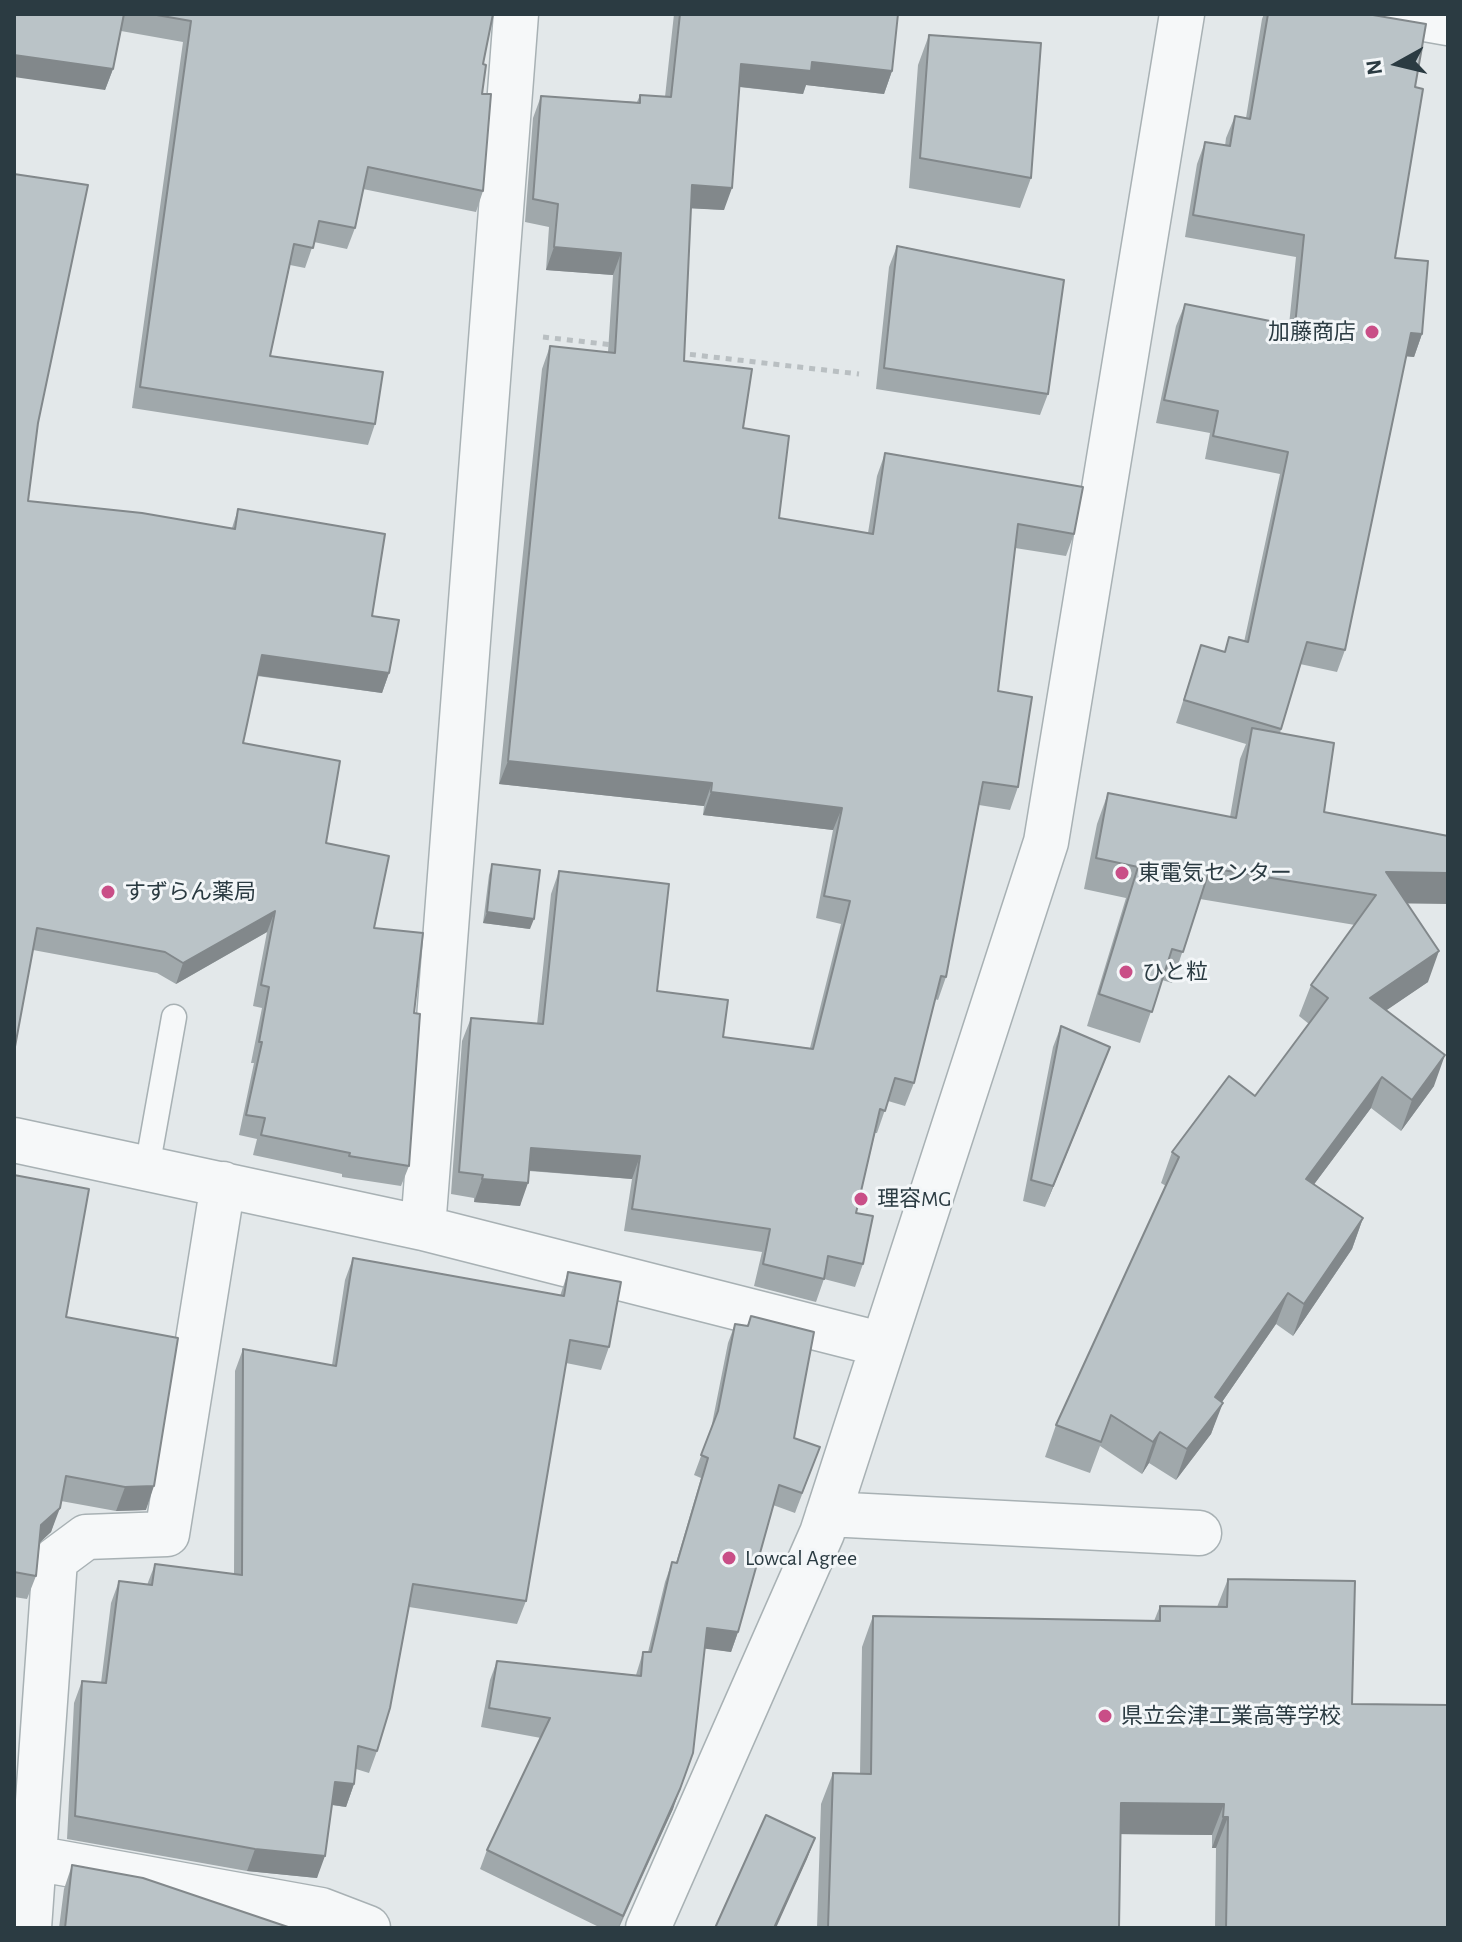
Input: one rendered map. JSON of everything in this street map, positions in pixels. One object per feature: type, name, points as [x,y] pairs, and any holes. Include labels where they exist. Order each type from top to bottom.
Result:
[{"type":"street","points":[[423,1228],[516,14]]},
{"type":"street","points":[[648,1928],[828,1514],[880,1344],[1046,842],[1182,14]]},
{"type":"street","points":[[1397,14],[1448,23]]},
{"type":"street","points":[[14,1140],[423,1228],[880,1344]]},
{"type":"street","points":[[29,1928],[55,1560],[86,1537],[167,1534],[223,1184]]},
{"type":"street","points":[[828,1514],[1199,1533]]},
{"type":"street","points":[[34,1858],[321,1910],[368,1928]]},
{"type":"lane","points":[[147,1168],[174,1017]]},
{"type":"path","points":[[494,331],[621,346]]},
{"type":"path","points":[[669,352],[859,374]]},
{"type":"building","points":[[14,14],[124,14],[113,69],[14,55]]},
{"type":"building","points":[[151,14],[493,14],[483,64],[486,65],[482,94],[491,94],[483,191],[368,167],[355,228],[319,221],[313,248],[294,244],[270,356],[383,372],[375,424],[140,387],[191,21]]},
{"type":"building","points":[[680,14],[898,14],[892,71],[812,62],[811,71],[741,64],[732,188],[692,185],[684,361],[752,369],[743,428],[789,436],[779,518],[873,534],[885,453],[1083,487],[1074,534],[1018,524],[998,691],[1032,697],[1018,787],[983,782],[946,977],[941,976],[914,1083],[895,1078],[885,1111],[880,1109],[856,1213],[873,1216],[863,1264],[828,1256],[824,1279],[763,1264],[770,1229],[632,1209],[640,1156],[531,1148],[528,1183],[482,1179],[483,1175],[459,1172],[471,1018],[543,1024],[559,871],[669,884],[657,991],[728,1000],[723,1037],[813,1049],[850,901],[824,896],[842,808],[711,792],[712,783],[508,761],[550,346],[615,353],[621,253],[554,247],[558,204],[533,199],[541,96],[640,103],[640,95],[671,97]]},
{"type":"building","points":[[1268,14],[1367,14],[1426,24],[1415,87],[1423,89],[1395,258],[1428,261],[1422,334],[1411,333],[1345,650],[1307,642],[1281,729],[1184,700],[1201,645],[1225,652],[1229,637],[1248,642],[1288,452],[1213,436],[1218,411],[1164,400],[1185,304],[1295,326],[1304,235],[1193,215],[1205,142],[1230,146],[1235,116],[1250,119]]},
{"type":"building","points":[[929,35],[1041,43],[1031,178],[920,158]]},
{"type":"building","points":[[14,174],[88,185],[38,423],[28,501],[142,513],[235,529],[238,509],[385,534],[372,616],[399,620],[389,673],[262,655],[243,743],[340,761],[326,843],[389,856],[374,928],[423,933],[414,1013],[420,1014],[409,1166],[349,1156],[350,1153],[261,1135],[265,1118],[246,1115],[262,1042],[259,1042],[269,987],[261,985],[275,911],[183,963],[165,952],[37,928],[14,1052]]},
{"type":"building","points":[[897,246],[1064,280],[1048,394],[884,368]]},
{"type":"building","points":[[1252,728],[1334,743],[1324,812],[1448,836],[1448,873],[1386,872],[1439,951],[1370,998],[1445,1055],[1412,1100],[1382,1077],[1306,1179],[1363,1218],[1304,1304],[1288,1293],[1215,1397],[1223,1403],[1187,1449],[1160,1432],[1153,1442],[1111,1415],[1101,1442],[1056,1425],[1179,1157],[1172,1152],[1229,1076],[1255,1096],[1328,998],[1311,985],[1376,895],[1210,868],[1183,952],[1172,949],[1152,1012],[1099,994],[1138,867],[1096,858],[1108,793],[1236,818]]},
{"type":"building","points":[[492,864],[540,870],[534,919],[487,912]]},
{"type":"building","points":[[1061,1026],[1110,1047],[1053,1186],[1031,1180]]},
{"type":"building","points":[[14,1175],[89,1189],[66,1317],[178,1338],[154,1486],[125,1487],[66,1476],[60,1508],[41,1525],[36,1576],[14,1572]]},
{"type":"building","points":[[353,1258],[564,1296],[568,1272],[621,1282],[609,1347],[570,1340],[526,1601],[413,1584],[390,1708],[377,1751],[358,1746],[354,1784],[335,1782],[325,1856],[255,1849],[75,1816],[82,1681],[106,1683],[119,1581],[152,1585],[155,1564],[242,1575],[243,1349],[336,1366]]},
{"type":"building","points":[[751,1316],[814,1332],[794,1438],[820,1447],[802,1493],[779,1485],[738,1632],[707,1628],[693,1753],[623,1916],[487,1850],[550,1718],[489,1708],[497,1661],[641,1676],[643,1652],[651,1652],[672,1562],[677,1563],[708,1458],[701,1455],[718,1411],[735,1324],[748,1326]]},
{"type":"building","points":[[1228,1579],[1355,1581],[1352,1704],[1448,1705],[1448,1928],[1226,1928],[1228,1817],[1223,1817],[1224,1804],[1121,1803],[1119,1928],[828,1928],[833,1773],[871,1774],[873,1616],[1160,1621],[1160,1606],[1227,1607]]},
{"type":"building","points":[[766,1815],[815,1838],[774,1928],[715,1928]]},
{"type":"building","points":[[72,1865],[143,1878],[291,1928],[65,1928]]},
{"type":"place","name":"加藤商店","points":[[1372,332]]},
{"type":"place","name":"東電気センター","points":[[1122,873]]},
{"type":"place","name":"すずらん薬局","points":[[108,892]]},
{"type":"place","name":"ひと粒","points":[[1126,972]]},
{"type":"place","name":"理容MG","points":[[861,1199]]},
{"type":"place","name":"Lowcal Agree","points":[[729,1558]]},
{"type":"place","name":"県立会津工業高等学校","points":[[1105,1716]]}]
